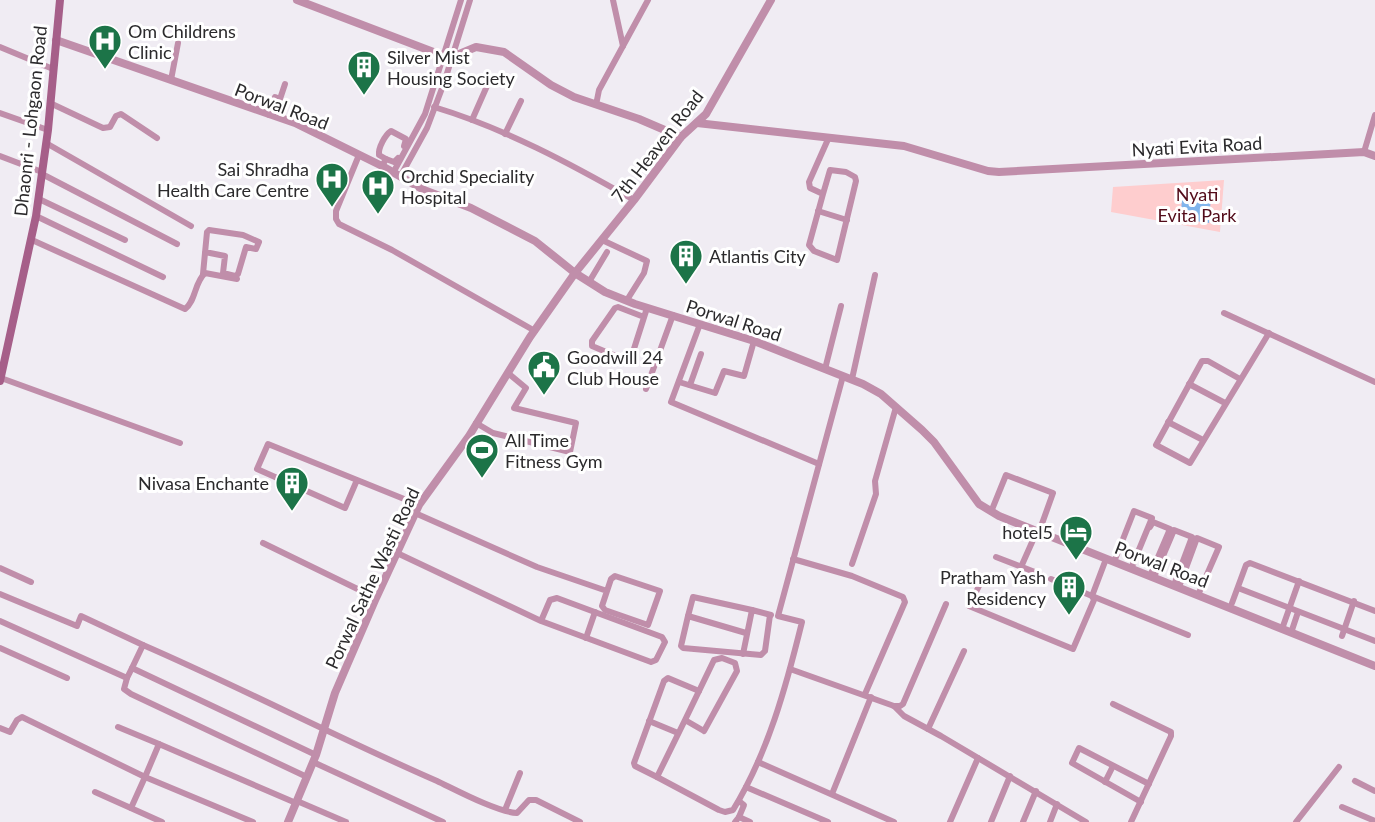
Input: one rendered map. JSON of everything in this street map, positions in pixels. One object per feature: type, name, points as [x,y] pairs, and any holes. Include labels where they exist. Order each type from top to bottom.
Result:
[{"type":"main road","name":"Dhaonri - Lohgaon Road","points":[[0,380],[39,200],[61,2]]},
{"type":"street","points":[[297,0],[448,57],[476,47],[504,52],[550,85],[574,97],[681,136]]},
{"type":"street","points":[[397,175],[427,128],[448,57],[461,0]]},
{"type":"street","points":[[397,175],[425,114],[470,0]]},
{"type":"street","points":[[613,0],[623,46]]},
{"type":"street","points":[[596,105],[599,90],[648,0]]},
{"type":"street","name":"7th Heaven Road","points":[[575,273],[634,200],[681,136],[705,114],[771,0]]},
{"type":"street","name":"Porwal Road","points":[[56,40],[295,123],[359,155],[384,162],[397,175],[424,190],[471,208],[535,241],[575,273],[605,292],[647,308],[754,341],[852,379],[881,394],[934,442],[979,504],[990,512],[1375,666]]},
{"type":"street","points":[[171,80],[178,43]]},
{"type":"street","points":[[0,47],[53,69]]},
{"type":"street","points":[[269,115],[275,97],[280,99],[285,84]]},
{"type":"street","points":[[472,120],[487,86]]},
{"type":"street","points":[[504,134],[521,101]]},
{"type":"street","points":[[50,103],[107,128],[116,116],[121,114],[157,138]]},
{"type":"street","points":[[434,107],[504,134],[576,168],[634,200]]},
{"type":"street","points":[[0,113],[48,130]]},
{"type":"street","points":[[1375,116],[1364,152],[1375,156]]},
{"type":"street","name":"Nyati Evita Road","points":[[697,123],[904,146],[988,171],[1014,172],[1364,152]]},
{"type":"street","points":[[391,131],[407,142],[396,161],[384,162],[378,152],[391,131]]},
{"type":"street","points":[[823,194],[810,188],[809,182],[829,137]]},
{"type":"street","points":[[46,143],[191,226]]},
{"type":"street","points":[[359,155],[336,211],[339,224],[392,250],[535,331]]},
{"type":"street","points":[[0,156],[42,172],[177,244]]},
{"type":"street","points":[[830,170],[846,172],[855,177],[856,181],[837,260],[810,249],[823,194],[830,170]]},
{"type":"street","points":[[39,200],[124,240]]},
{"type":"street","points":[[818,211],[847,220]]},
{"type":"street","points":[[36,216],[163,277]]},
{"type":"street","points":[[203,274],[205,252],[209,230],[243,235],[259,242],[256,249],[246,248],[238,274],[235,276],[223,273],[225,256],[205,252]]},
{"type":"street","points":[[32,240],[185,309],[189,305],[197,281],[203,274],[207,272],[237,279]]},
{"type":"street","points":[[602,240],[647,261],[644,273],[627,300]]},
{"type":"street","points":[[589,282],[607,252]]},
{"type":"street","name":"Porwal Sathe Wasti Road","points":[[288,822],[315,758],[335,693],[417,509],[575,273]]},
{"type":"street","points":[[852,379],[875,274]]},
{"type":"street","points":[[825,369],[841,306]]},
{"type":"street","points":[[644,316],[615,308],[592,341],[592,346],[623,359],[630,358],[647,308]]},
{"type":"street","points":[[1224,313],[1375,382]]},
{"type":"street","points":[[646,389],[673,315]]},
{"type":"street","points":[[700,324],[671,402],[819,464]]},
{"type":"street","points":[[1240,379],[1204,359],[1156,445],[1190,463],[1269,333]]},
{"type":"street","points":[[679,382],[715,393],[724,371],[744,376],[754,341]]},
{"type":"street","points":[[690,386],[701,354]]},
{"type":"street","points":[[476,423],[493,433],[570,452],[576,423],[514,408],[526,388],[508,373]]},
{"type":"street","points":[[778,616],[843,376]]},
{"type":"street","points":[[0,380],[180,443]]},
{"type":"street","points":[[1189,384],[1225,403]]},
{"type":"street","points":[[852,564],[876,494],[875,481],[896,408]]},
{"type":"street","points":[[1168,422],[1203,440]]},
{"type":"street","points":[[357,480],[345,508],[257,469],[268,444],[357,480],[537,567],[607,591]]},
{"type":"street","points":[[990,512],[1006,475],[1053,493],[1021,567]]},
{"type":"street","points":[[979,586],[969,606],[1073,649],[1094,600],[1092,596],[1134,511],[1152,518],[1132,569]]},
{"type":"street","points":[[1132,569],[1153,522],[1170,529],[1152,577]]},
{"type":"street","points":[[1152,577],[1174,530],[1192,537],[1176,586]]},
{"type":"street","points":[[1176,586],[1197,538],[1219,547],[1198,595]]},
{"type":"street","points":[[263,543],[376,598]]},
{"type":"street","points":[[397,553],[541,621],[651,662],[656,660],[664,645],[665,639],[662,637],[553,598],[541,621]]},
{"type":"street","points":[[996,557],[1040,574]]},
{"type":"street","points":[[793,559],[852,576],[903,597],[905,602],[832,794]]},
{"type":"street","points":[[1232,603],[1247,563],[1354,601],[1375,611]]},
{"type":"street","points":[[0,568],[31,582]]},
{"type":"street","points":[[615,576],[660,591],[648,625],[605,610],[603,606],[607,591],[611,579],[615,576]]},
{"type":"street","points":[[1051,579],[1188,635]]},
{"type":"street","points":[[1282,629],[1299,581]]},
{"type":"street","points":[[1238,588],[1343,632],[1375,641]]},
{"type":"street","points":[[0,594],[77,626],[81,616],[432,779],[505,810],[517,813],[532,799],[580,822]]},
{"type":"street","points":[[699,691],[665,679],[634,763],[725,812],[733,810],[758,762],[775,720],[802,622],[693,597],[681,642],[683,648],[763,654],[770,615]]},
{"type":"street","points":[[1343,632],[1354,601]]},
{"type":"street","points":[[790,669],[894,706],[900,706],[903,704],[946,604]]},
{"type":"street","points":[[743,654],[752,610]]},
{"type":"street","points":[[585,638],[595,612]]},
{"type":"street","points":[[1291,633],[1298,612]]},
{"type":"street","points":[[688,616],[746,633]]},
{"type":"street","points":[[0,621],[127,678]]},
{"type":"street","points":[[144,645],[127,678],[124,689],[307,777]]},
{"type":"street","points":[[0,648],[67,678]]},
{"type":"street","points":[[928,729],[964,651]]},
{"type":"street","points":[[657,777],[678,733],[716,658],[722,658],[737,665],[737,671],[704,731],[685,720]]},
{"type":"street","points":[[132,668],[443,822]]},
{"type":"street","points":[[1113,704],[1171,732],[1131,822]]},
{"type":"street","points":[[894,706],[904,716],[1036,791],[1083,821]]},
{"type":"street","points":[[0,728],[10,732],[17,720],[22,717],[145,777],[253,822]]},
{"type":"street","points":[[649,721],[678,733]]},
{"type":"street","points":[[118,727],[346,822]]},
{"type":"street","points":[[131,808],[159,744]]},
{"type":"street","points":[[1141,802],[1072,763],[1079,748],[1149,784]]},
{"type":"street","points":[[950,822],[978,758]]},
{"type":"street","points":[[758,762],[894,822]]},
{"type":"street","points":[[1105,782],[1113,766]]},
{"type":"street","points":[[1296,822],[1339,767]]},
{"type":"street","points":[[505,810],[520,773]]},
{"type":"street","points":[[991,822],[1010,776]]},
{"type":"street","points":[[1355,781],[1375,791]]},
{"type":"street","points":[[746,787],[828,822]]},
{"type":"street","points":[[1023,822],[1036,791]]},
{"type":"street","points":[[95,792],[162,822]]},
{"type":"street","points":[[739,801],[744,805],[737,819],[750,822]]},
{"type":"street","points":[[1050,822],[1057,804]]},
{"type":"street","points":[[1342,807],[1375,821]]},
{"type":"green space","name":"Nyati Evita Park","points":[[1224,180],[1220,232],[1111,212],[1113,187]]},
{"type":"water","points":[[1197,192],[1211,195],[1209,223],[1181,219],[1182,194]]},
{"type":"place","name":"Om Childrens Clinic","points":[[105,70]]},
{"type":"place","name":"Silver Mist Housing Society","points":[[364,96]]},
{"type":"place","name":"Sai Shradha Health Care Centre","points":[[332,208]]},
{"type":"place","name":"Orchid Speciality Hospital","points":[[378,215]]},
{"type":"place","name":"Atlantis City","points":[[686,285]]},
{"type":"place","name":"Goodwill 24 Club House","points":[[544,396]]},
{"type":"place","name":"All Time Fitness Gym","points":[[482,479]]},
{"type":"place","name":"Nivasa Enchante","points":[[292,512]]},
{"type":"place","name":"hotel5","points":[[1076,561]]},
{"type":"place","name":"Pratham Yash Residency","points":[[1069,616]]}]
